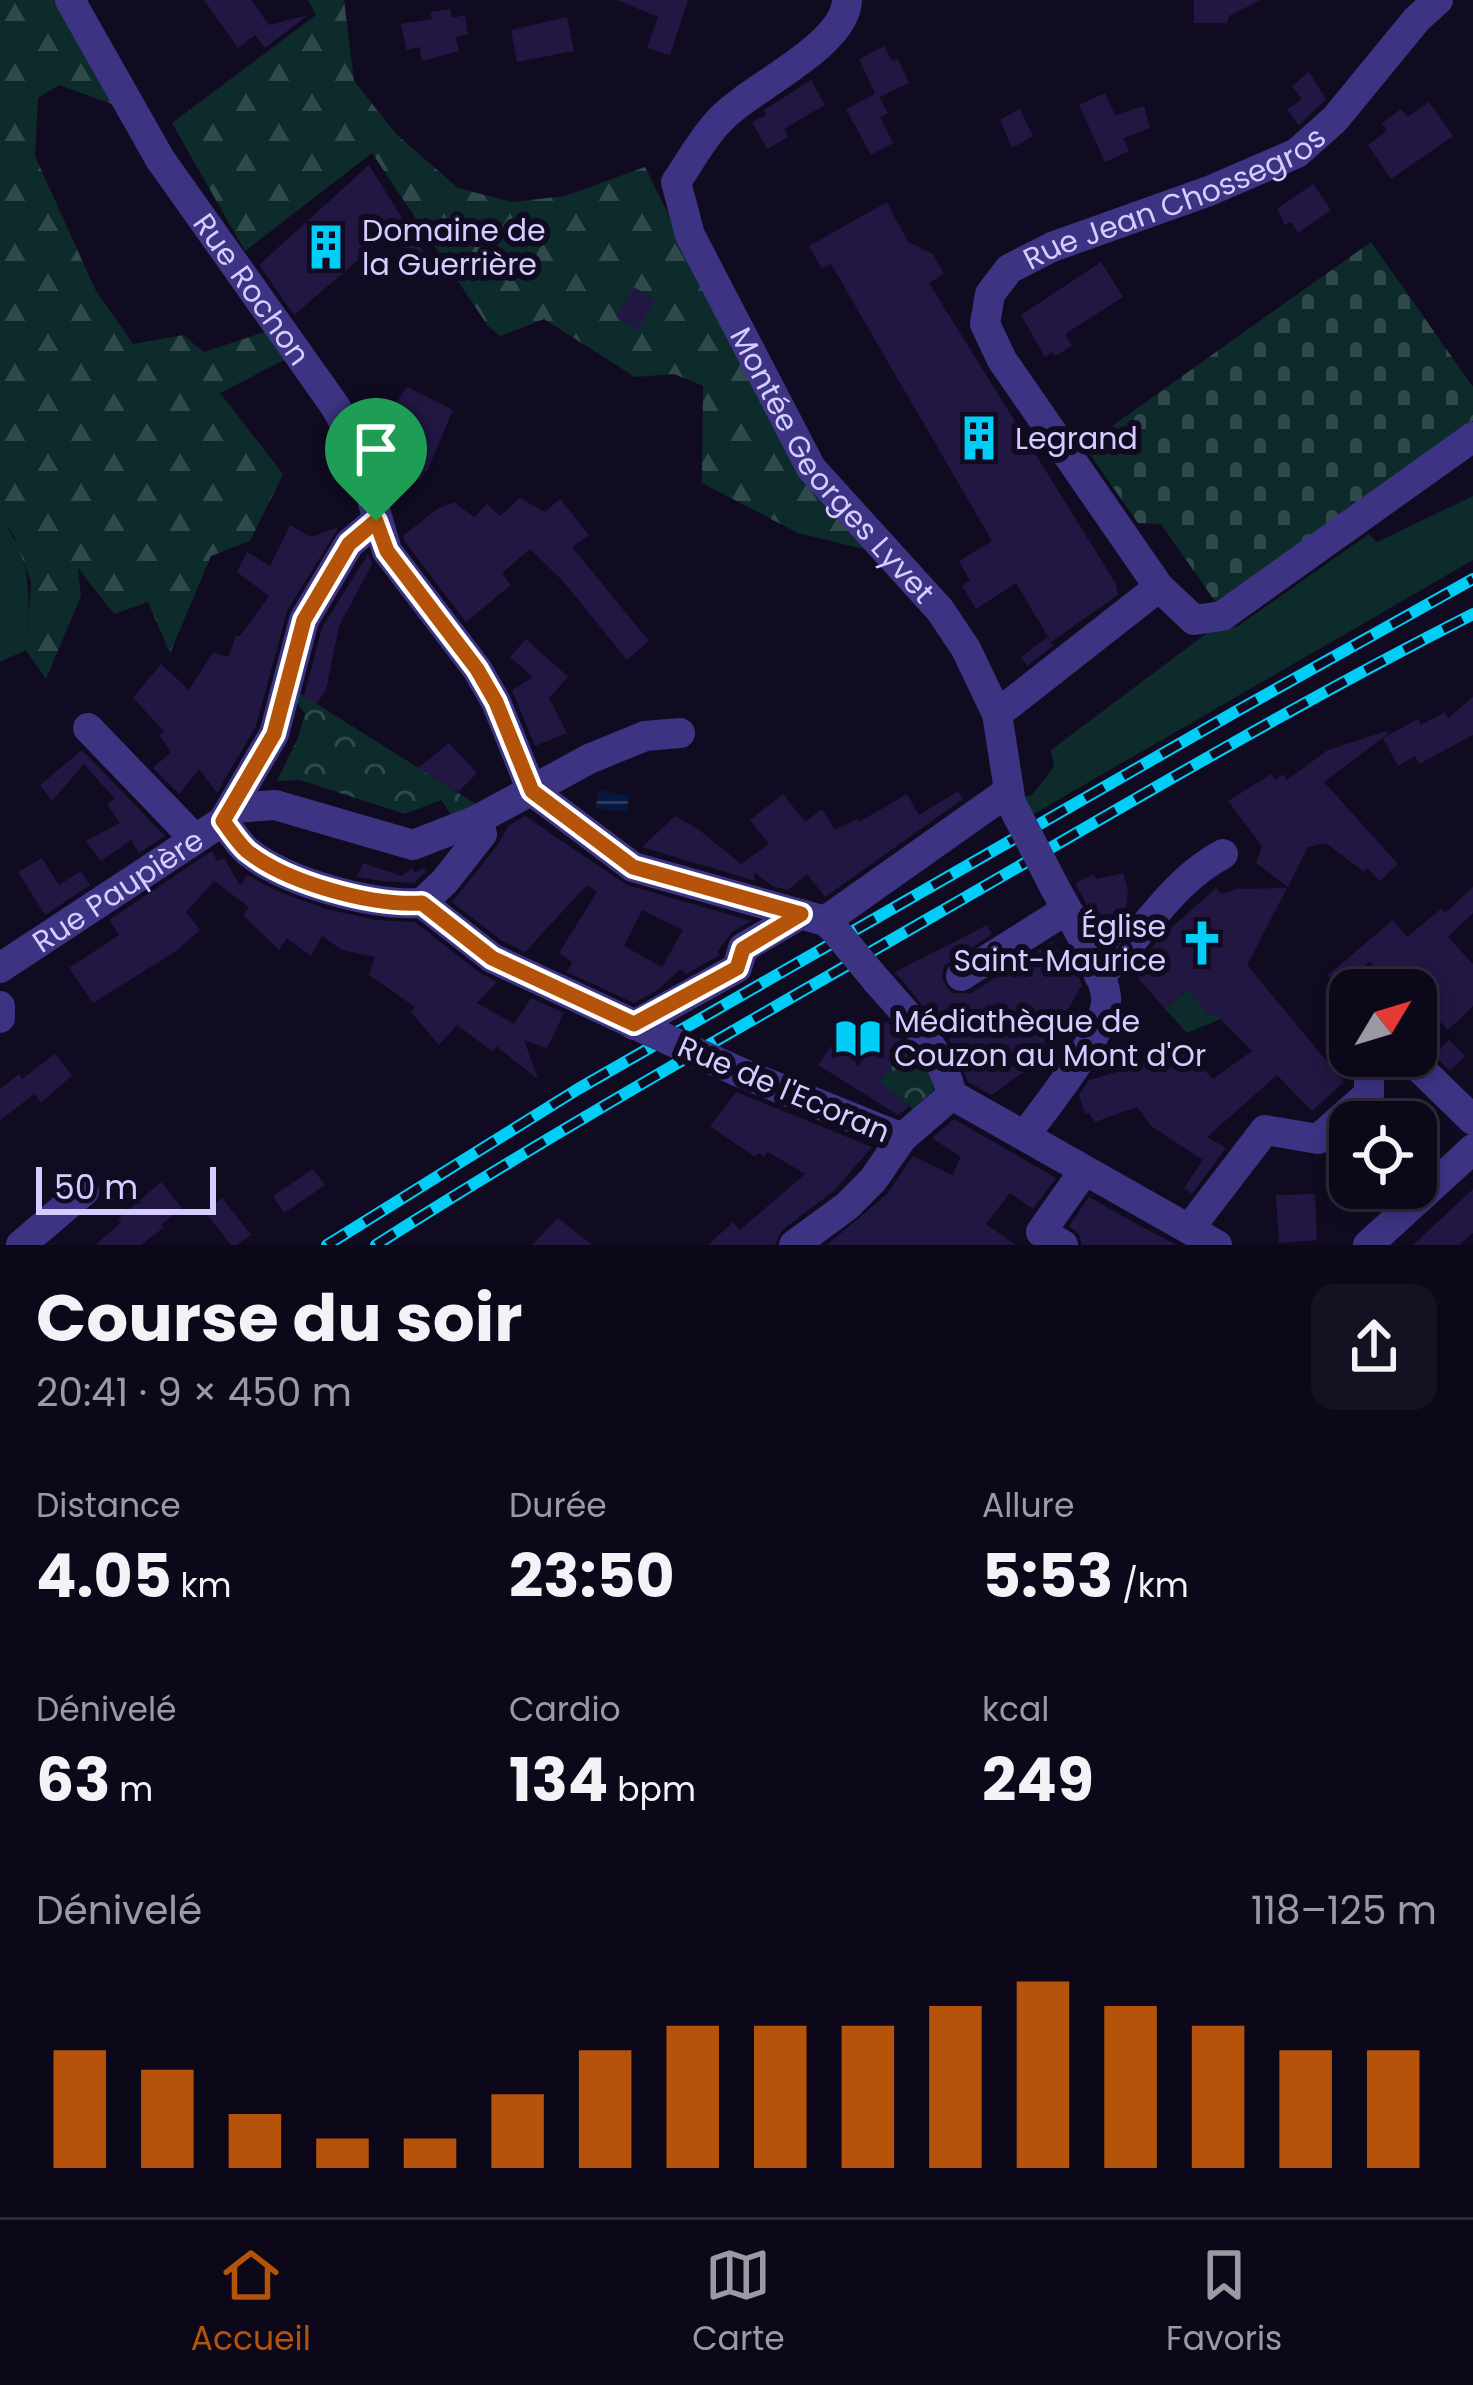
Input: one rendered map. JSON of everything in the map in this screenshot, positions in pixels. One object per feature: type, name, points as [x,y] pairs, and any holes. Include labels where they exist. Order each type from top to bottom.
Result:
[{"type":"street","name":"Rue Rochon","points":[[70,0],[160,159],[335,406],[356,444],[387,551],[477,669],[496,702],[532,791]]},
{"type":"street","name":"Montée Georges Lyvet","points":[[847,0],[838,29],[720,119],[676,182],[691,235],[811,468],[940,610],[966,649],[997,714],[1008,798],[1099,976]]},
{"type":"street","name":"Rue Jean Chossegros","points":[[1159,587],[1002,360],[985,324],[990,294],[1009,269],[1052,247],[1209,191],[1297,153],[1335,119],[1438,0]]},
{"type":"street","points":[[997,714],[1159,587],[1194,620],[1222,616],[1473,437]]},
{"type":"street","points":[[228,815],[274,734],[304,620],[349,544],[376,521]]},
{"type":"street","points":[[88,728],[194,838]]},
{"type":"street","points":[[228,815],[275,805],[413,845],[477,820],[589,759],[645,736],[680,733]]},
{"type":"street","points":[[532,791],[633,867],[820,921],[929,1040],[952,1095],[1216,1245]]},
{"type":"street","points":[[640,1028],[737,968],[743,949],[820,921],[1008,798]]},
{"type":"street","points":[[228,815],[246,850],[283,871],[348,895],[396,904],[422,903],[445,881],[482,834],[477,820]]},
{"type":"street","name":"Rue Paupière","points":[[0,968],[228,815]]},
{"type":"street","points":[[1026,1134],[1068,1078],[1106,1012],[1106,992],[1099,976],[1122,955],[1174,888],[1193,870],[1222,854]]},
{"type":"street","points":[[961,976],[1060,898]]},
{"type":"street","name":"Rue de l'Ecoran","points":[[422,903],[492,958],[736,1071],[902,1138]]},
{"type":"street","points":[[0,1006],[0,1018]]},
{"type":"street","points":[[1189,1229],[1265,1130],[1318,1139],[1369,1094],[1369,1077]]},
{"type":"street","points":[[1425,1077],[1473,1120]]},
{"type":"street","points":[[794,1245],[847,1206],[873,1180],[902,1138],[952,1095]]},
{"type":"street","points":[[1368,1245],[1473,1149]]},
{"type":"street","points":[[1063,1245],[1041,1232],[1084,1171]]},
{"type":"street","points":[[21,1245],[84,1191]]},
{"type":"green space","points":[[0,0],[54,0],[112,104],[59,85],[38,98],[35,156],[95,289],[133,344],[183,335],[204,352],[267,331],[286,359],[220,393],[283,474],[250,541],[211,556],[170,653],[148,602],[114,614],[78,568],[81,596],[46,679],[26,650],[31,582],[14,536],[0,517]]},
{"type":"green space","points":[[308,0],[344,0],[354,81],[397,135],[458,188],[512,202],[565,196],[645,167],[789,458],[880,553],[798,533],[702,483],[703,386],[674,374],[635,377],[544,319],[500,336],[488,326],[372,153],[245,251],[172,123],[316,15]]},
{"type":"green space","points":[[1371,242],[1473,387],[1473,421],[1217,604],[1161,524],[1138,523],[1084,446]]},
{"type":"green space","points":[[1473,496],[1473,560],[1032,815],[1023,797],[1032,795],[1054,767],[1051,750],[1207,633],[1238,626],[1369,534],[1377,542]]},
{"type":"green space","points":[[0,517],[19,549],[28,596],[26,650],[0,662]]},
{"type":"green space","points":[[293,689],[476,804],[451,814],[441,800],[405,814],[300,780],[277,781],[305,713],[292,697]]},
{"type":"green space","points":[[1192,986],[1207,1014],[1230,1015],[1187,1033],[1165,1009]]},
{"type":"green space","points":[[914,1039],[934,1080],[933,1091],[913,1109],[879,1082]]},
{"type":"water","points":[[598,790],[629,796],[627,812],[596,808]]},
{"type":"building","points":[[204,0],[251,0],[269,25],[308,15],[265,48],[255,35],[238,48]]},
{"type":"building","points":[[617,0],[688,0],[670,55],[647,48],[658,17]]},
{"type":"building","points":[[1194,0],[1261,0],[1229,16],[1227,23],[1194,23]]},
{"type":"building","points":[[450,9],[452,18],[465,15],[468,34],[455,37],[459,51],[422,61],[420,47],[406,50],[401,24],[432,19],[430,12]]},
{"type":"building","points":[[567,17],[574,51],[517,62],[511,30]]},
{"type":"building","points":[[884,46],[892,61],[898,59],[909,83],[879,97],[888,113],[880,117],[893,143],[871,155],[846,109],[875,94],[859,59]]},
{"type":"building","points":[[1309,72],[1326,99],[1299,125],[1287,110],[1302,99],[1292,86]]},
{"type":"building","points":[[811,80],[825,105],[784,129],[788,137],[767,149],[752,122]]},
{"type":"building","points":[[1105,93],[1115,115],[1144,106],[1150,128],[1123,138],[1129,151],[1105,162],[1079,105]]},
{"type":"building","points":[[1429,102],[1453,136],[1391,179],[1368,145],[1387,131],[1382,123],[1401,109],[1408,117]]},
{"type":"building","points":[[1020,109],[1033,136],[1012,148],[1000,120]]},
{"type":"building","name":"Domaine de la Guerrière","points":[[369,165],[432,266],[421,273],[392,231],[294,315],[259,265]]},
{"type":"building","points":[[1313,184],[1331,210],[1298,233],[1291,222],[1285,225],[1277,209]]},
{"type":"building","name":"Legrand","points":[[887,202],[908,242],[933,254],[944,274],[929,283],[1116,584],[1118,595],[1051,642],[1016,583],[976,609],[962,586],[970,580],[959,561],[992,541],[831,264],[822,269],[809,246]]},
{"type":"building","points":[[1101,262],[1123,297],[1065,334],[1072,346],[1045,357],[1021,315]]},
{"type":"building","points":[[634,287],[655,300],[638,330],[616,316]]},
{"type":"building","points":[[407,387],[453,410],[419,480],[387,465],[401,428],[384,419]]},
{"type":"building","points":[[520,498],[545,512],[560,499],[589,535],[572,547],[649,641],[627,660],[563,581],[530,549],[502,573],[511,585],[466,622],[405,542],[403,536],[437,509],[454,502],[474,517],[487,504],[500,516]]},
{"type":"building","points":[[290,525],[311,537],[339,527],[287,611],[256,726],[217,793],[199,769],[179,794],[153,768],[171,752],[159,735],[164,731],[133,698],[161,664],[189,690],[213,652],[228,657],[236,636],[269,596],[237,572],[247,552],[270,566]]},
{"type":"building","points":[[368,554],[372,564],[339,626],[326,690],[316,704],[304,696],[322,628]]},
{"type":"building","points":[[1047,637],[1053,646],[1027,666],[1021,657]]},
{"type":"building","points":[[526,639],[568,677],[549,698],[567,733],[535,746],[512,690],[533,677],[510,657]]},
{"type":"building","points":[[1473,697],[1473,735],[1419,764],[1415,756],[1398,766],[1383,738],[1418,719],[1421,725],[1445,712],[1448,718]]},
{"type":"building","points":[[1386,731],[1324,782],[1398,864],[1380,881],[1326,843],[1308,847],[1288,887],[1256,863],[1262,846],[1228,801],[1271,774],[1276,780],[1283,774],[1287,780],[1328,750]]},
{"type":"building","points":[[449,743],[477,773],[458,792],[418,768]]},
{"type":"building","points":[[82,750],[165,836],[139,853],[131,840],[101,861],[86,841],[120,823],[107,804],[115,799],[84,764],[52,801],[40,785]]},
{"type":"building","points":[[958,791],[963,799],[825,897],[807,874],[788,890],[772,886],[754,872],[755,881],[642,847],[675,816],[741,864],[769,844],[750,820],[783,794],[805,822],[822,809],[835,830],[907,794],[919,815]]},
{"type":"building","points":[[525,816],[627,885],[751,921],[732,932],[717,952],[720,955],[686,974],[681,969],[634,1003],[567,972],[572,962],[559,953],[597,892],[587,885],[525,952],[502,941],[452,902],[509,825]],"holes":[[[642,910],[683,930],[662,967],[624,946]]]},
{"type":"building","points":[[212,851],[217,861],[224,858],[240,886],[247,875],[326,909],[376,920],[415,922],[497,982],[477,1003],[514,1024],[531,998],[564,1013],[547,1048],[524,1040],[538,1079],[496,1046],[492,1051],[457,1025],[439,1045],[411,1012],[415,1007],[369,975],[375,957],[342,950],[322,936],[311,956],[287,938],[279,950],[243,915],[249,907],[214,881],[186,912],[200,930],[176,951],[93,1003],[69,968],[119,935],[109,920]]},
{"type":"building","points":[[42,858],[59,885],[81,871],[90,885],[45,915],[18,872]]},
{"type":"building","points":[[363,863],[402,876],[412,868],[415,873],[423,868],[426,872],[414,883],[357,877]]},
{"type":"building","points":[[1123,873],[1128,889],[1125,919],[1106,941],[1075,883],[1094,874],[1096,879]]},
{"type":"building","points":[[1473,887],[1473,913],[1448,937],[1473,964],[1473,1006],[1448,1030],[1437,1018],[1437,969],[1376,969],[1370,962],[1362,969],[1335,969],[1393,920],[1407,937],[1441,909],[1445,913]]},
{"type":"building","points":[[1216,888],[1222,894],[1236,889],[1287,888],[1247,965],[1329,1064],[1329,1077],[1344,1082],[1312,1111],[1277,1075],[1207,1137],[1226,1148],[1192,1194],[1184,1188],[1203,1160],[1151,1126],[1137,1107],[1095,1122],[1085,1114],[1079,1095],[1089,1080],[1175,1055],[1189,1054],[1213,1079],[1252,1051],[1217,1016],[1207,1014],[1188,989],[1165,1009],[1132,971],[1161,937]]},
{"type":"building","points":[[987,925],[992,934],[944,966],[942,978],[951,993],[971,993],[1052,942],[1063,955],[1068,951],[1082,985],[1042,1053],[992,1095],[968,1082],[948,1036],[895,972]]},
{"type":"building","points":[[852,1017],[868,1032],[887,1022],[908,1047],[879,1082],[910,1106],[898,1115],[818,1065]]},
{"type":"building","points":[[1449,1040],[1465,1056],[1450,1071],[1437,1052]]},
{"type":"building","points":[[55,1054],[72,1075],[41,1103],[35,1094],[0,1120],[0,1089]]},
{"type":"building","points":[[736,1092],[872,1147],[834,1191],[782,1230],[775,1245],[708,1245],[733,1222],[740,1230],[805,1174],[768,1152],[755,1157],[710,1126]]},
{"type":"building","points":[[954,1119],[1056,1178],[1033,1209],[1010,1193],[986,1224],[1016,1245],[827,1245],[887,1194],[913,1156],[952,1175],[961,1157],[932,1138]]},
{"type":"building","points":[[313,1169],[325,1185],[284,1213],[273,1196]]},
{"type":"building","points":[[161,1182],[182,1208],[161,1225],[164,1227],[141,1245],[95,1245],[121,1223],[118,1219]]},
{"type":"building","points":[[1473,1189],[1473,1233],[1459,1245],[1413,1245]]},
{"type":"building","points":[[1315,1194],[1317,1240],[1279,1243],[1276,1195]]},
{"type":"building","points":[[1089,1197],[1177,1245],[1082,1245],[1079,1234],[1069,1226]]},
{"type":"building","points":[[222,1198],[251,1235],[236,1245],[231,1245],[205,1212]]},
{"type":"building","points":[[558,1218],[592,1245],[532,1245]]},
{"type":"railway","points":[[327,1245],[578,1089],[1473,579]]},
{"type":"railway","points":[[376,1245],[583,1118],[1134,800],[1473,614]]},
{"type":"place","name":"Domaine de la Guerrière","points":[[326,247]]},
{"type":"place","name":"Legrand","points":[[979,438]]},
{"type":"place","name":"Église Saint-Maurice","points":[[1202,943]]},
{"type":"place","name":"Médiathèque de Couzon au Mont d'Or","points":[[858,1038]]},
{"type":"route","points":[[376,521],[387,551],[477,669],[496,702],[532,791],[633,867],[801,914],[743,949],[737,968],[634,1024],[492,958],[422,903],[396,904],[348,895],[283,871],[246,850],[223,821],[274,734],[304,620],[349,544],[376,521]]}]
